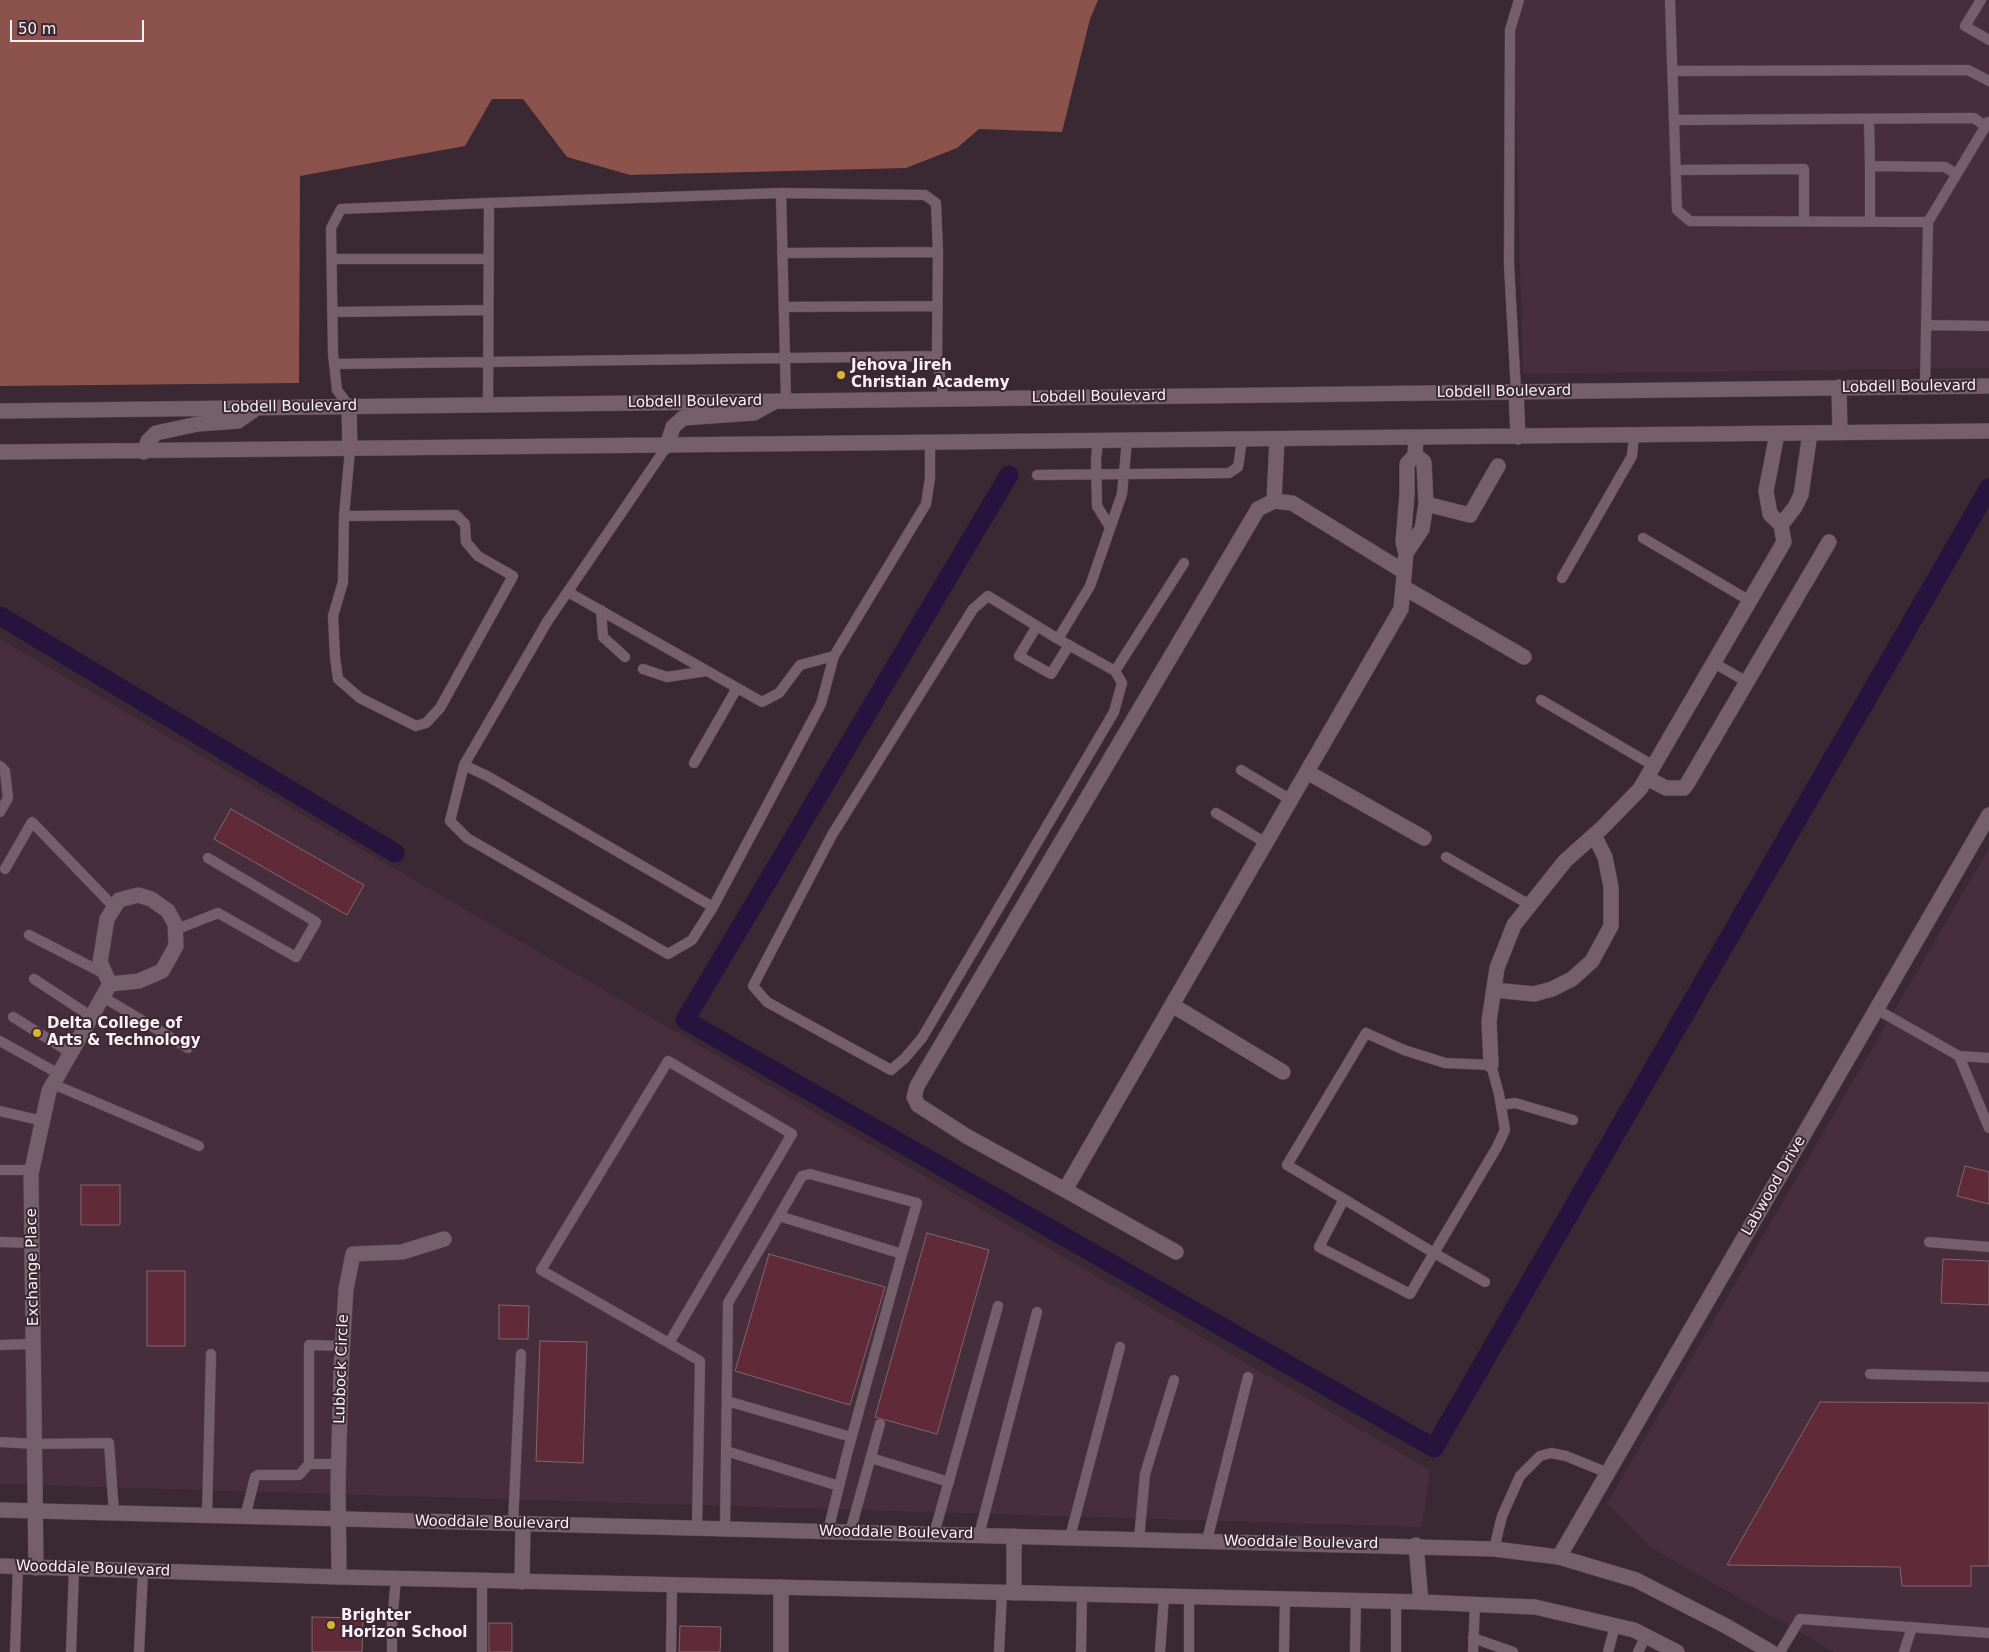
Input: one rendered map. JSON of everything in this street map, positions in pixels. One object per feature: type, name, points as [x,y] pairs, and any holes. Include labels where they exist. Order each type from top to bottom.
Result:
[{"type":"street","name":"Lobdell Boulevard","points":[[0,411],[1989,386]]},
{"type":"street","points":[[1839,387],[1840,433]]},
{"type":"street","points":[[1516,392],[1518,436]]},
{"type":"street","points":[[667,446],[673,427],[683,418],[754,413],[780,401]]},
{"type":"street","points":[[349,406],[350,450]]},
{"type":"street","points":[[144,452],[148,441],[156,433],[198,424],[238,421],[258,407]]},
{"type":"street","points":[[0,452],[350,450],[1989,432]]},
{"type":"street","points":[[1781,525],[1795,507],[1801,495],[1810,433]]},
{"type":"street","points":[[1490,1065],[1489,1021],[1497,968],[1514,925],[1565,861],[1640,789],[1784,542],[1781,525],[1770,514],[1766,492],[1777,434]]},
{"type":"street","points":[[1406,553],[1402,542],[1408,464],[1415,455],[1416,438]]},
{"type":"street","points":[[1274,501],[1277,439]]},
{"type":"street","points":[[1065,1190],[1401,609],[1406,553],[1422,529],[1425,510],[1424,462],[1415,455]]},
{"type":"street","points":[[1404,516],[1425,510],[1470,515],[1498,466]]},
{"type":"street","points":[[1407,488],[1425,488]]},
{"type":"street","points":[[1176,1252],[968,1137],[918,1106],[914,1096],[917,1086],[1258,510],[1274,501],[1292,503],[1403,571]]},
{"type":"street","points":[[1651,772],[1666,788],[1684,788],[1829,542]]},
{"type":"street","points":[[1403,588],[1524,657]]},
{"type":"street","points":[[1307,772],[1424,838]]},
{"type":"street","name":"Labwood Drive","points":[[1559,1557],[1989,815]]},
{"type":"street","points":[[1494,990],[1534,994],[1552,989],[1572,979],[1592,961],[1611,926],[1611,887],[1605,857],[1594,835]]},
{"type":"street","points":[[138,895],[151,899],[168,911],[175,924],[175,930],[176,946],[162,971],[139,981],[106,985],[100,962],[106,919],[119,900],[138,895]]},
{"type":"street","name":"Exchange Place","points":[[36,1568],[32,1170],[49,1091],[92,1016],[106,985]]},
{"type":"street","points":[[1172,1004],[1283,1072]]},
{"type":"street","name":"Lubbock Circle","points":[[339,1578],[338,1464],[342,1346],[346,1290],[353,1254],[402,1252],[444,1239]]},
{"type":"street","name":"Wooddale Boulevard","points":[[0,1510],[338,1520],[1416,1545],[1494,1549],[1559,1557],[1636,1580],[1726,1626],[1771,1652]]},
{"type":"street","points":[[518,1524],[522,1582]]},
{"type":"street","points":[[1008,1592],[1014,1536]]},
{"type":"street","points":[[1416,1545],[1421,1602]]},
{"type":"street","name":"Wooddale Boulevard","points":[[0,1566],[339,1578],[1356,1600],[1535,1607],[1634,1630],[1677,1652]]},
{"type":"street","points":[[781,1587],[781,1652]]},
{"type":"lane","points":[[1516,392],[1509,265],[1510,30],[1519,0]]},
{"type":"lane","points":[[1670,0],[1677,210],[1690,220],[1928,222]]},
{"type":"lane","points":[[1981,0],[1965,26],[1989,40]]},
{"type":"lane","points":[[1672,71],[1968,70],[1989,81]]},
{"type":"lane","points":[[1674,120],[1974,118],[1987,123],[1928,222],[1925,386]]},
{"type":"lane","points":[[1869,119],[1870,221]]},
{"type":"lane","points":[[1870,166],[1945,167],[1956,174]]},
{"type":"lane","points":[[1676,170],[1804,169],[1804,221]]},
{"type":"lane","points":[[780,401],[785,357],[782,193]]},
{"type":"lane","points":[[349,406],[337,390],[334,364],[331,228],[341,209],[782,193],[925,195],[936,203],[938,252],[937,356],[944,399]]},
{"type":"lane","points":[[488,404],[489,203]]},
{"type":"lane","points":[[782,253],[938,252]]},
{"type":"lane","points":[[332,258],[489,258]]},
{"type":"lane","points":[[784,307],[938,306]]},
{"type":"lane","points":[[332,312],[488,310]]},
{"type":"lane","points":[[1926,325],[1989,326]]},
{"type":"lane","points":[[334,364],[937,356]]},
{"type":"lane","points":[[1562,578],[1632,456],[1634,435]]},
{"type":"lane","points":[[1037,475],[1229,473],[1238,467],[1242,440]]},
{"type":"lane","points":[[1098,441],[1097,506],[1110,527]]},
{"type":"lane","points":[[1058,639],[1090,586],[1122,494],[1127,441]]},
{"type":"lane","points":[[667,446],[547,622],[464,766],[450,821],[467,838],[668,954],[692,940],[713,907],[821,704],[834,656],[926,504],[930,478],[930,443]]},
{"type":"lane","points":[[344,516],[456,515],[465,524],[466,542],[478,556],[513,576],[440,708],[426,723],[416,726],[360,698],[338,680],[333,616],[343,582],[344,516],[350,450]]},
{"type":"lane","points":[[1643,538],[1750,601]]},
{"type":"lane","points":[[1115,671],[1184,563]]},
{"type":"lane","points":[[568,592],[762,702],[779,693],[800,664],[834,656]]},
{"type":"lane","points":[[988,596],[1058,639],[1115,671],[1122,683],[1114,712],[922,1038],[905,1058],[891,1070],[767,1002],[753,986],[757,978],[832,835],[973,608],[988,596]]},
{"type":"lane","points":[[601,610],[603,637],[625,657]]},
{"type":"lane","points":[[1037,626],[1019,656],[1051,674],[1069,645]]},
{"type":"lane","points":[[1714,663],[1747,682]]},
{"type":"lane","points":[[643,668],[667,678],[707,670]]},
{"type":"lane","points":[[694,763],[737,688]]},
{"type":"lane","points":[[1541,700],[1651,772]]},
{"type":"lane","points":[[0,766],[5,771],[8,798],[0,812]]},
{"type":"lane","points":[[464,766],[497,782],[713,907]]},
{"type":"lane","points":[[1242,770],[1291,800]]},
{"type":"lane","points":[[1216,813],[1266,843]]},
{"type":"lane","points":[[5,869],[32,822],[114,907]]},
{"type":"lane","points":[[1446,857],[1530,905]]},
{"type":"lane","points":[[175,930],[218,913],[296,957],[316,922],[208,858]]},
{"type":"lane","points":[[29,934],[106,985],[188,1048]]},
{"type":"lane","points":[[34,979],[92,1016]]},
{"type":"lane","points":[[1876,1009],[1959,1056],[1989,1058]]},
{"type":"lane","points":[[13,1017],[71,1053]]},
{"type":"lane","points":[[1344,1199],[1319,1246],[1410,1294],[1434,1253],[1497,1147],[1505,1130],[1501,1104],[1490,1065],[1445,1063],[1404,1050],[1366,1033],[1287,1165],[1344,1199],[1434,1253],[1485,1282]]},
{"type":"lane","points":[[0,1042],[56,1079],[199,1146]]},
{"type":"lane","points":[[1959,1056],[1989,1128]]},
{"type":"lane","points":[[669,1343],[792,1134],[668,1061],[541,1270],[700,1361],[697,1528]]},
{"type":"lane","points":[[1501,1104],[1516,1103],[1574,1120]]},
{"type":"lane","points":[[0,1110],[43,1121]]},
{"type":"lane","points":[[0,1170],[32,1170]]},
{"type":"lane","points":[[725,1529],[728,1303],[802,1176],[810,1174],[917,1203],[851,1437],[828,1531]]},
{"type":"lane","points":[[779,1216],[902,1254]]},
{"type":"lane","points":[[0,1242],[32,1244]]},
{"type":"lane","points":[[1929,1242],[1989,1247]]},
{"type":"lane","points":[[934,1534],[998,1306]]},
{"type":"lane","points":[[979,1535],[1037,1312]]},
{"type":"lane","points":[[0,1345],[33,1344]]},
{"type":"lane","points":[[245,1517],[255,1477],[299,1476],[309,1464],[309,1345],[342,1346]]},
{"type":"lane","points":[[1070,1537],[1120,1347]]},
{"type":"lane","points":[[207,1516],[211,1354]]},
{"type":"lane","points":[[518,1524],[521,1354]]},
{"type":"lane","points":[[1870,1374],[1989,1377]]},
{"type":"lane","points":[[1207,1540],[1248,1377]]},
{"type":"lane","points":[[1139,1539],[1145,1474],[1174,1380]]},
{"type":"lane","points":[[727,1401],[851,1437]]},
{"type":"lane","points":[[850,1532],[880,1424]]},
{"type":"lane","points":[[0,1442],[34,1444],[109,1443],[114,1513]]},
{"type":"lane","points":[[726,1451],[839,1486]]},
{"type":"lane","points":[[1494,1549],[1502,1516],[1520,1476],[1540,1456],[1551,1453],[1566,1456],[1608,1473]]},
{"type":"lane","points":[[871,1458],[949,1482]]},
{"type":"lane","points":[[309,1464],[338,1464]]},
{"type":"lane","points":[[15,1652],[18,1567]]},
{"type":"lane","points":[[71,1652],[74,1569]]},
{"type":"lane","points":[[139,1652],[142,1571]]},
{"type":"lane","points":[[392,1652],[392,1622],[396,1579]]},
{"type":"lane","points":[[482,1581],[482,1652]]},
{"type":"lane","points":[[671,1652],[672,1585]]},
{"type":"lane","points":[[999,1652],[1008,1592]]},
{"type":"lane","points":[[1081,1652],[1082,1594]]},
{"type":"lane","points":[[1160,1652],[1164,1596]]},
{"type":"lane","points":[[1189,1597],[1189,1652]]},
{"type":"lane","points":[[1284,1652],[1285,1599]]},
{"type":"lane","points":[[1355,1652],[1356,1600]]},
{"type":"lane","points":[[1396,1602],[1396,1652]]},
{"type":"lane","points":[[1473,1652],[1475,1604]]},
{"type":"lane","points":[[1780,1652],[1800,1619],[1989,1633]]},
{"type":"lane","points":[[1608,1652],[1615,1626]]},
{"type":"lane","points":[[1904,1652],[1912,1627]]},
{"type":"lane","points":[[1638,1652],[1646,1636]]},
{"type":"lane","points":[[1473,1638],[1513,1652]]},
{"type":"shaded area","points":[[0,0],[1098,0],[1090,19],[1062,132],[979,129],[957,148],[906,168],[630,175],[567,157],[523,99],[492,99],[465,146],[300,176],[299,383],[0,386]]},
{"type":"shaded area","points":[[1524,0],[1989,0],[1989,368],[1523,374],[1513,19]]},
{"type":"shaded area","points":[[0,639],[1430,1470],[1422,1527],[0,1484]]},
{"type":"shaded area","points":[[1989,848],[1989,1652],[1834,1652],[1653,1549],[1607,1503]]},
{"type":"building","points":[[231,809],[364,885],[347,915],[214,839]]},
{"type":"building","points":[[1965,1166],[1989,1172],[1989,1204],[1957,1196]]},
{"type":"building","points":[[81,1185],[120,1185],[120,1225],[81,1225]]},
{"type":"building","points":[[927,1233],[989,1250],[937,1434],[875,1417]]},
{"type":"building","points":[[769,1254],[885,1287],[850,1405],[735,1371]]},
{"type":"building","points":[[1943,1259],[1989,1261],[1989,1305],[1941,1303]]},
{"type":"building","points":[[147,1271],[185,1271],[185,1346],[147,1346]]},
{"type":"building","points":[[499,1305],[529,1306],[528,1339],[499,1339]]},
{"type":"building","points":[[540,1341],[587,1342],[583,1463],[536,1461]]},
{"type":"building","points":[[1820,1402],[1989,1403],[1989,1566],[1971,1566],[1971,1586],[1902,1586],[1900,1567],[1727,1565]]},
{"type":"building","points":[[312,1617],[363,1618],[362,1652],[312,1652]]},
{"type":"building","points":[[489,1623],[512,1623],[512,1652],[489,1652]]},
{"type":"building","points":[[680,1626],[721,1627],[720,1652],[679,1652]]},
{"type":"waterway","points":[[1009,475],[685,1020],[1434,1448],[1989,488]]},
{"type":"waterway","points":[[0,616],[395,853]]},
{"type":"place","name":"Jehova Jireh Christian Academy","points":[[841,375]]},
{"type":"place","name":"Delta College of Arts & Technology","points":[[37,1033]]},
{"type":"place","name":"Brighter Horizon School","points":[[331,1625]]}]
